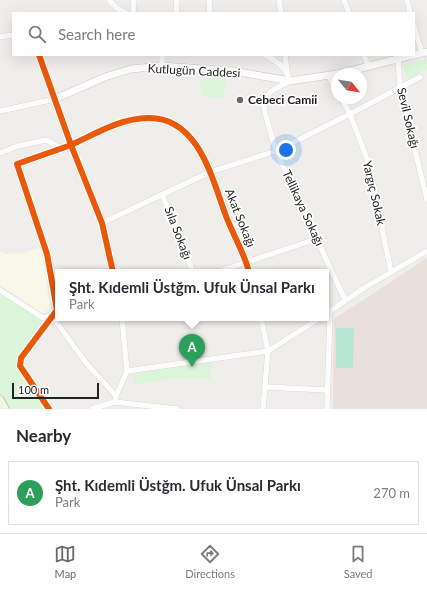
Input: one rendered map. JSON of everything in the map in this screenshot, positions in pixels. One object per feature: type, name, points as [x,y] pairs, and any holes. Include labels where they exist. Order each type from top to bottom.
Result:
[{"type":"main road","points":[[0,400],[4,409]]},
{"type":"street","points":[[109,0],[118,9],[124,12]]},
{"type":"street","points":[[133,12],[134,0]]},
{"type":"street","points":[[176,12],[177,0]]},
{"type":"street","points":[[210,0],[210,12]]},
{"type":"street","points":[[279,0],[281,12]]},
{"type":"street","points":[[344,0],[349,12]]},
{"type":"street","points":[[407,0],[410,12]]},
{"type":"street","points":[[415,32],[419,54]]},
{"type":"street","points":[[0,37],[12,35]]},
{"type":"street","points":[[39,56],[71,145],[102,223],[112,269]]},
{"type":"street","points":[[162,56],[162,66]]},
{"type":"street","points":[[267,56],[287,70]]},
{"type":"street","points":[[285,56],[290,81]]},
{"type":"street","points":[[364,56],[368,66]]},
{"type":"street","name":"Kutlugün Caddesi","points":[[360,68],[408,56]]},
{"type":"street","name":"Sevil Sokağı","points":[[398,58],[400,87],[427,200]]},
{"type":"street","name":"Kutlugün Caddesi","points":[[55,99],[105,77],[131,68],[162,66],[234,71],[290,81],[329,77]]},
{"type":"street","points":[[329,77],[331,80]]},
{"type":"street","points":[[102,223],[210,172],[276,151],[420,77]]},
{"type":"street","name":"Tellikaya Sokağı","points":[[290,81],[273,90],[264,99],[265,113],[276,151],[316,239],[346,300]]},
{"type":"street","points":[[0,112],[55,99]]},
{"type":"street","name":"Yargıç Sokak","points":[[344,104],[350,114],[369,164],[391,272]]},
{"type":"street","name":"Akat Sokağı","points":[[55,299],[47,254],[17,164],[71,145],[123,122],[148,118],[163,120],[187,134],[198,146],[210,172],[226,216],[248,269]]},
{"type":"street","points":[[0,153],[18,146],[46,140],[61,148]]},
{"type":"street","name":"Sıla Sokağı","points":[[162,194],[192,269]]},
{"type":"street","points":[[225,269],[316,239]]},
{"type":"street","points":[[329,312],[346,300],[427,251]]},
{"type":"street","points":[[0,290],[43,318],[52,316]]},
{"type":"street","name":"Akat Sokağı","points":[[52,316],[55,312]]},
{"type":"street","points":[[52,316],[55,320]]},
{"type":"street","points":[[49,409],[20,366],[21,358],[52,316]]},
{"type":"street","points":[[56,321],[87,364],[116,396]]},
{"type":"street","points":[[115,402],[116,396],[127,371],[122,321]]},
{"type":"street","points":[[262,321],[268,351],[263,409]]},
{"type":"street","points":[[127,371],[268,351],[315,321]]},
{"type":"street","points":[[327,409],[328,321]]},
{"type":"street","points":[[264,387],[327,390]]},
{"type":"street","points":[[92,409],[115,402],[177,409]]},
{"type":"shaded area","points":[[41,248],[50,308],[43,314],[0,285],[0,251],[6,254],[21,253]]},
{"type":"shaded area","points":[[427,258],[427,409],[333,409],[334,319]]},
{"type":"green space","points":[[427,59],[427,69],[407,79],[403,65]]},
{"type":"green space","points":[[200,74],[227,77],[223,99],[201,96]]},
{"type":"green space","points":[[0,293],[42,319],[20,357],[20,368],[45,409],[6,409],[0,398]]},
{"type":"green space","points":[[336,328],[354,328],[353,368],[336,368]]},
{"type":"green space","points":[[212,360],[210,379],[173,378],[135,385],[132,374]]},
{"type":"cycle path","points":[[39,56],[71,145],[118,124],[148,118],[165,120],[180,128],[191,139],[209,168],[226,216],[248,269]]},
{"type":"cycle path","points":[[55,299],[47,254],[17,164],[71,145],[102,223],[112,269]]},
{"type":"cycle path","points":[[49,409],[20,366],[21,358],[55,313]]},
{"type":"place","name":"Cebeci Camii","points":[[240,100]]},
{"type":"place","name":"Şht. Kıdemli Üstğm. Ufuk Ünsal Parkı","points":[[192,367]]}]
